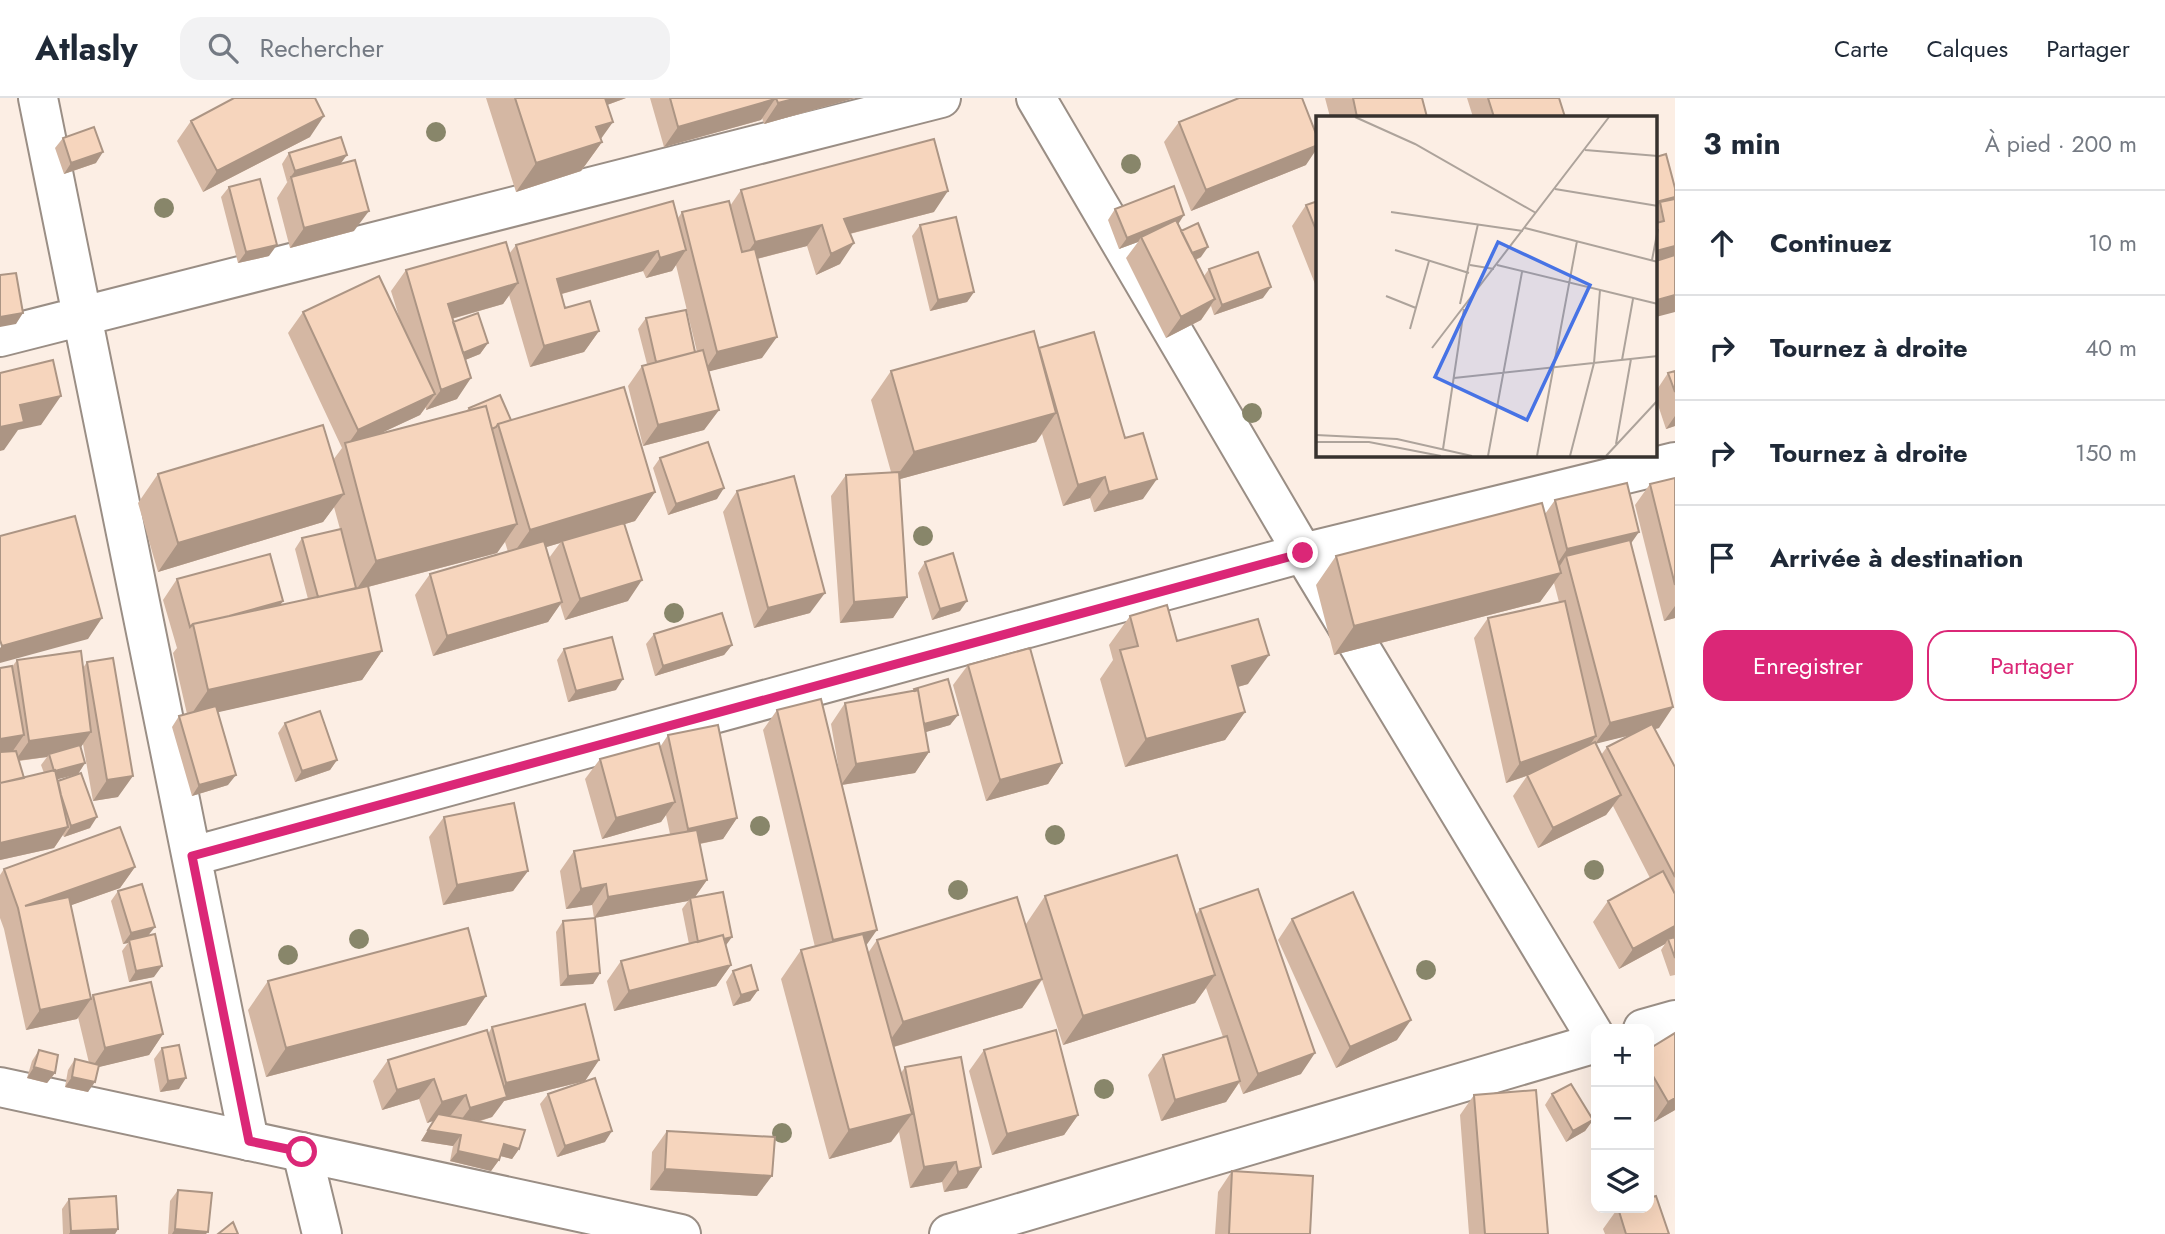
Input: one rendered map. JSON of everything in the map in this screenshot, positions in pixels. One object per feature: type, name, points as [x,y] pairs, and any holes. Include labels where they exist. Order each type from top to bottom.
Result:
[{"type":"street","points":[[38,98],[249,1141]]},
{"type":"street","points":[[0,337],[941,98]]},
{"type":"street","points":[[1036,98],[1303,553],[1591,1032]]},
{"type":"street","points":[[192,856],[1303,553],[1675,462]]},
{"type":"street","points":[[1654,1026],[1675,1020]]},
{"type":"street","points":[[949,1234],[1591,1041]]},
{"type":"street","points":[[0,1087],[681,1234]]},
{"type":"street","points":[[302,1152],[323,1234]]},
{"type":"building","points":[[234,98],[315,98],[324,116],[217,171],[191,121]]},
{"type":"building","points":[[515,98],[605,98],[613,122],[596,127],[602,142],[536,163]]},
{"type":"building","points":[[670,98],[775,98],[775,99],[678,127]]},
{"type":"building","points":[[776,98],[797,98],[778,103]]},
{"type":"building","points":[[1239,98],[1302,98],[1316,134],[1316,146],[1206,190],[1179,122]]},
{"type":"building","points":[[1353,98],[1422,98],[1427,116],[1357,116]]},
{"type":"building","points":[[1488,98],[1559,98],[1565,116],[1494,116]]},
{"type":"building","points":[[94,127],[103,152],[71,163],[63,138]]},
{"type":"building","points":[[341,137],[347,155],[295,171],[289,153]]},
{"type":"building","points":[[934,139],[948,191],[844,219],[854,243],[831,254],[822,225],[755,242],[741,190]]},
{"type":"building","points":[[1666,154],[1675,197],[1658,201],[1658,156]]},
{"type":"building","points":[[355,160],[369,211],[304,228],[291,177]]},
{"type":"building","points":[[260,179],[277,245],[246,252],[229,187]]},
{"type":"building","points":[[1174,186],[1184,215],[1127,238],[1115,209]]},
{"type":"building","points":[[1675,199],[1675,246],[1658,250],[1658,222],[1664,221],[1660,202]]},
{"type":"building","points":[[673,201],[686,250],[660,258],[658,251],[557,279],[565,308],[590,301],[599,331],[544,346],[516,245]]},
{"type":"building","points":[[729,201],[742,252],[755,249],[777,337],[717,352],[682,212]]},
{"type":"building","points":[[1316,202],[1316,230],[1306,205]]},
{"type":"building","points":[[956,217],[974,292],[938,300],[920,225]]},
{"type":"building","points":[[1176,220],[1215,299],[1181,317],[1141,237]]},
{"type":"building","points":[[1198,223],[1208,247],[1192,253],[1181,231]]},
{"type":"building","points":[[506,242],[518,283],[448,304],[471,378],[441,390],[406,270]]},
{"type":"building","points":[[1258,252],[1271,287],[1222,305],[1209,269]]},
{"type":"building","points":[[1675,255],[1675,295],[1658,300],[1658,260]]},
{"type":"building","points":[[16,273],[23,313],[0,317],[0,275]]},
{"type":"building","points":[[379,276],[435,394],[358,430],[303,312]]},
{"type":"building","points":[[686,310],[695,352],[656,362],[646,318]]},
{"type":"building","points":[[478,313],[488,343],[463,353],[453,322]]},
{"type":"building","points":[[1034,331],[1056,413],[914,452],[891,371]]},
{"type":"building","points":[[1094,332],[1125,438],[1143,433],[1157,479],[1109,492],[1105,477],[1078,485],[1039,348]]},
{"type":"building","points":[[703,350],[719,410],[658,425],[642,366]]},
{"type":"building","points":[[53,360],[61,396],[20,405],[24,422],[0,427],[0,373]]},
{"type":"building","points":[[1675,371],[1675,392],[1668,373]]},
{"type":"building","points":[[624,387],[655,492],[530,530],[498,424]]},
{"type":"building","points":[[500,395],[511,420],[492,429],[486,406],[470,410],[469,408]]},
{"type":"building","points":[[486,406],[517,524],[376,561],[345,443]]},
{"type":"building","points":[[323,425],[344,494],[178,543],[158,474]]},
{"type":"building","points":[[708,442],[724,488],[676,504],[660,458]]},
{"type":"building","points":[[899,472],[907,597],[854,602],[846,475]]},
{"type":"building","points":[[794,476],[825,593],[768,608],[737,491]]},
{"type":"building","points":[[1675,478],[1675,585],[1650,484]]},
{"type":"building","points":[[1627,483],[1639,532],[1567,549],[1555,500]]},
{"type":"building","points":[[1542,503],[1561,573],[1354,626],[1336,556]]},
{"type":"building","points":[[75,516],[102,618],[2,646],[0,536]]},
{"type":"building","points":[[624,523],[642,580],[580,599],[562,541]]},
{"type":"building","points":[[341,529],[356,588],[318,597],[302,538]]},
{"type":"building","points":[[1630,540],[1673,707],[1610,723],[1566,556]]},
{"type":"building","points":[[544,541],[562,602],[447,636],[430,574]]},
{"type":"building","points":[[953,553],[967,601],[940,609],[925,562]]},
{"type":"building","points":[[270,554],[283,601],[190,627],[177,579]]},
{"type":"building","points":[[368,586],[382,651],[208,690],[193,624]]},
{"type":"building","points":[[1565,601],[1596,736],[1520,763],[1488,618]]},
{"type":"building","points":[[1167,605],[1177,641],[1258,619],[1269,655],[1232,666],[1245,712],[1146,739],[1120,650],[1138,646],[1130,616]]},
{"type":"building","points":[[722,613],[732,645],[663,666],[654,634]]},
{"type":"building","points":[[612,637],[623,679],[576,691],[564,649]]},
{"type":"building","points":[[1030,648],[1062,763],[1000,780],[968,665]]},
{"type":"building","points":[[81,651],[91,732],[29,741],[17,660]]},
{"type":"building","points":[[113,658],[133,776],[107,780],[87,662]]},
{"type":"building","points":[[12,666],[24,735],[0,739],[0,668]]},
{"type":"building","points":[[948,679],[958,715],[924,724],[918,690],[914,689]]},
{"type":"building","points":[[918,690],[929,752],[856,764],[845,703]]},
{"type":"building","points":[[821,699],[877,930],[833,940],[777,710]]},
{"type":"building","points":[[216,706],[236,775],[199,785],[179,716]]},
{"type":"building","points":[[320,711],[337,760],[302,771],[285,723]]},
{"type":"building","points":[[1652,724],[1675,767],[1675,877],[1607,747]]},
{"type":"building","points":[[718,725],[737,818],[688,829],[668,735]]},
{"type":"building","points":[[1595,742],[1621,795],[1553,828],[1527,775]]},
{"type":"building","points":[[659,743],[675,802],[616,818],[600,759]]},
{"type":"building","points":[[80,745],[85,763],[54,771],[49,754]]},
{"type":"building","points":[[16,751],[24,778],[0,783],[0,752]]},
{"type":"building","points":[[55,770],[68,827],[0,843],[0,783]]},
{"type":"building","points":[[81,773],[97,817],[71,826],[58,781]]},
{"type":"building","points":[[514,803],[528,871],[457,885],[444,817]]},
{"type":"building","points":[[120,827],[135,867],[25,906],[69,897],[91,999],[40,1010],[18,908],[4,869]]},
{"type":"building","points":[[697,830],[707,880],[608,897],[606,884],[581,889],[574,851]]},
{"type":"building","points":[[1177,855],[1215,975],[1083,1016],[1045,896]]},
{"type":"building","points":[[1663,871],[1675,894],[1675,926],[1633,949],[1608,901]]},
{"type":"building","points":[[142,884],[155,927],[131,933],[118,891]]},
{"type":"building","points":[[1258,889],[1315,1053],[1258,1074],[1200,909]]},
{"type":"building","points":[[723,892],[732,937],[724,939],[723,935],[698,942],[690,898]]},
{"type":"building","points":[[1353,892],[1411,1020],[1350,1047],[1292,919]]},
{"type":"building","points":[[1017,897],[1042,979],[903,1022],[877,940]]},
{"type":"building","points":[[595,918],[600,973],[568,976],[563,921]]},
{"type":"building","points":[[468,928],[486,996],[286,1048],[268,981]]},
{"type":"building","points":[[155,934],[162,966],[136,971],[129,940]]},
{"type":"building","points":[[863,934],[912,1114],[849,1130],[801,950]]},
{"type":"building","points":[[723,935],[731,965],[629,991],[621,961]]},
{"type":"building","points":[[1675,937],[1675,958],[1668,939]]},
{"type":"building","points":[[751,965],[758,990],[741,995],[733,971]]},
{"type":"building","points":[[151,982],[163,1034],[105,1048],[93,995]]},
{"type":"building","points":[[585,1004],[599,1060],[506,1083],[492,1027]]},
{"type":"building","points":[[487,1030],[507,1097],[470,1108],[466,1095],[442,1102],[434,1079],[397,1090],[388,1060]]},
{"type":"building","points":[[1056,1030],[1078,1115],[1007,1134],[984,1050]]},
{"type":"building","points":[[1675,1033],[1675,1098],[1668,1102],[1654,1078],[1654,1046]]},
{"type":"building","points":[[1227,1036],[1240,1081],[1175,1100],[1163,1055]]},
{"type":"building","points":[[179,1045],[186,1078],[168,1081],[162,1048]]},
{"type":"building","points":[[39,1050],[58,1055],[55,1073],[34,1067]]},
{"type":"building","points":[[961,1057],[981,1167],[958,1172],[956,1162],[924,1167],[905,1067]]},
{"type":"building","points":[[75,1059],[99,1065],[95,1082],[72,1077]]},
{"type":"building","points":[[595,1078],[612,1131],[565,1146],[548,1094]]},
{"type":"building","points":[[1571,1084],[1591,1121],[1573,1131],[1552,1094]]},
{"type":"building","points":[[1536,1090],[1548,1234],[1485,1234],[1474,1095]]},
{"type":"building","points":[[438,1114],[525,1130],[519,1149],[504,1144],[499,1160],[458,1151],[461,1135],[428,1130]]},
{"type":"building","points":[[667,1131],[775,1137],[772,1176],[665,1169]]},
{"type":"building","points":[[1232,1171],[1313,1176],[1310,1234],[1229,1234]]},
{"type":"building","points":[[178,1190],[212,1193],[208,1232],[175,1229]]},
{"type":"building","points":[[116,1196],[118,1229],[71,1231],[69,1199]]},
{"type":"building","points":[[1654,1197],[1669,1234],[1626,1234],[1620,1213],[1654,1213]]},
{"type":"building","points":[[233,1222],[238,1234],[218,1234]]},
{"type":"route","points":[[302,1152],[249,1141],[192,856],[1303,553]]}]
